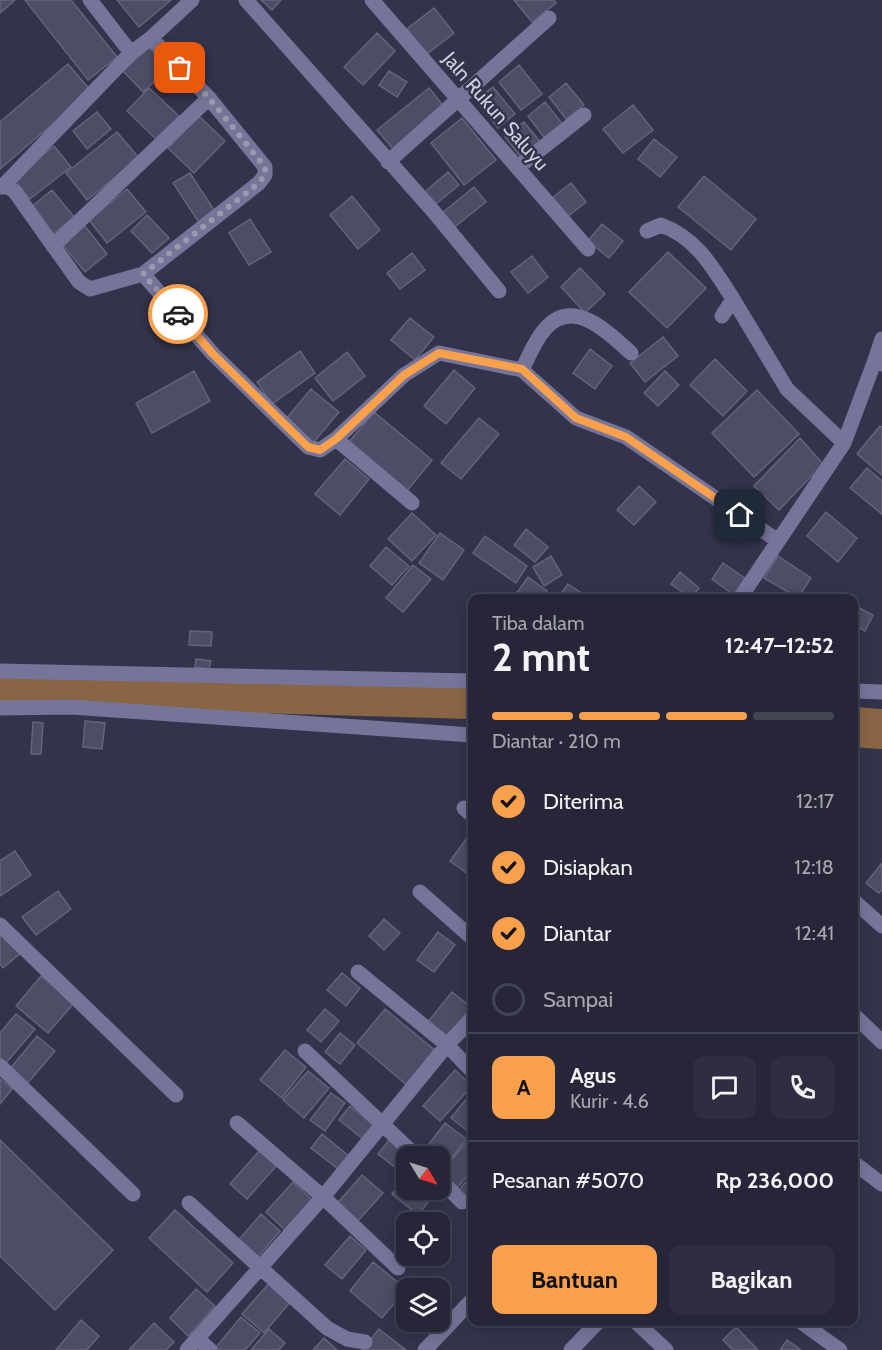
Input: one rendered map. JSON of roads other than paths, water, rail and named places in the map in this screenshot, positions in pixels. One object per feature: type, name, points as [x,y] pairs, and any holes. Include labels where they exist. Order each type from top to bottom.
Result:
[{"type":"street","points":[[90,0],[131,53]]},
{"type":"street","points":[[1,187],[131,53],[192,0]]},
{"type":"street","points":[[246,0],[500,291]]},
{"type":"street","name":"Jaln Rukun Saluyu","points":[[372,0],[588,249]]},
{"type":"street","points":[[388,162],[549,18]]},
{"type":"street","points":[[1,187],[9,187],[15,192],[78,282],[90,289],[143,274],[259,183],[265,175],[265,167],[209,98],[151,38]]},
{"type":"street","points":[[53,246],[209,98]]},
{"type":"street","points":[[518,167],[584,115]]},
{"type":"street","points":[[647,231],[661,225],[688,237],[708,260],[787,389],[844,443]]},
{"type":"street","points":[[143,274],[213,354],[308,447],[320,450],[336,439],[404,375],[439,353],[522,369],[576,418],[626,437],[778,541]]},
{"type":"street","points":[[722,316],[733,299]]},
{"type":"street","points":[[522,369],[543,330],[560,317],[573,315],[604,329],[631,353]]},
{"type":"street","points":[[743,594],[844,443],[879,362],[882,339]]},
{"type":"street","points":[[336,439],[412,503]]},
{"type":"street","points":[[0,671],[468,681]]},
{"type":"street","points":[[858,691],[882,692]]},
{"type":"street","points":[[0,708],[70,707],[468,735]]},
{"type":"street","points":[[420,892],[468,934]]},
{"type":"street","points":[[858,905],[882,926]]},
{"type":"street","points":[[0,925],[176,1095]]},
{"type":"street","points":[[358,972],[447,1045],[468,1067]]},
{"type":"street","points":[[858,1019],[882,1042]]},
{"type":"street","points":[[187,1350],[323,1197],[447,1045],[468,1023]]},
{"type":"street","points":[[305,1051],[406,1146]]},
{"type":"street","points":[[0,1066],[133,1194]]},
{"type":"street","points":[[237,1122],[323,1197],[398,1268]]},
{"type":"street","points":[[858,1166],[882,1184]]},
{"type":"street","points":[[450,1190],[462,1202]]},
{"type":"street","points":[[189,1203],[338,1335],[365,1342]]},
{"type":"street","points":[[425,1350],[468,1304]]},
{"type":"street","points":[[571,1350],[594,1326]]},
{"type":"street","points":[[640,1326],[666,1350]]},
{"type":"street","points":[[807,1326],[840,1350]]},
{"type":"street","points":[[198,1338],[210,1350]]},
{"type":"waterway","points":[[0,686],[468,699]]},
{"type":"waterway","points":[[858,727],[880,729]]}]
